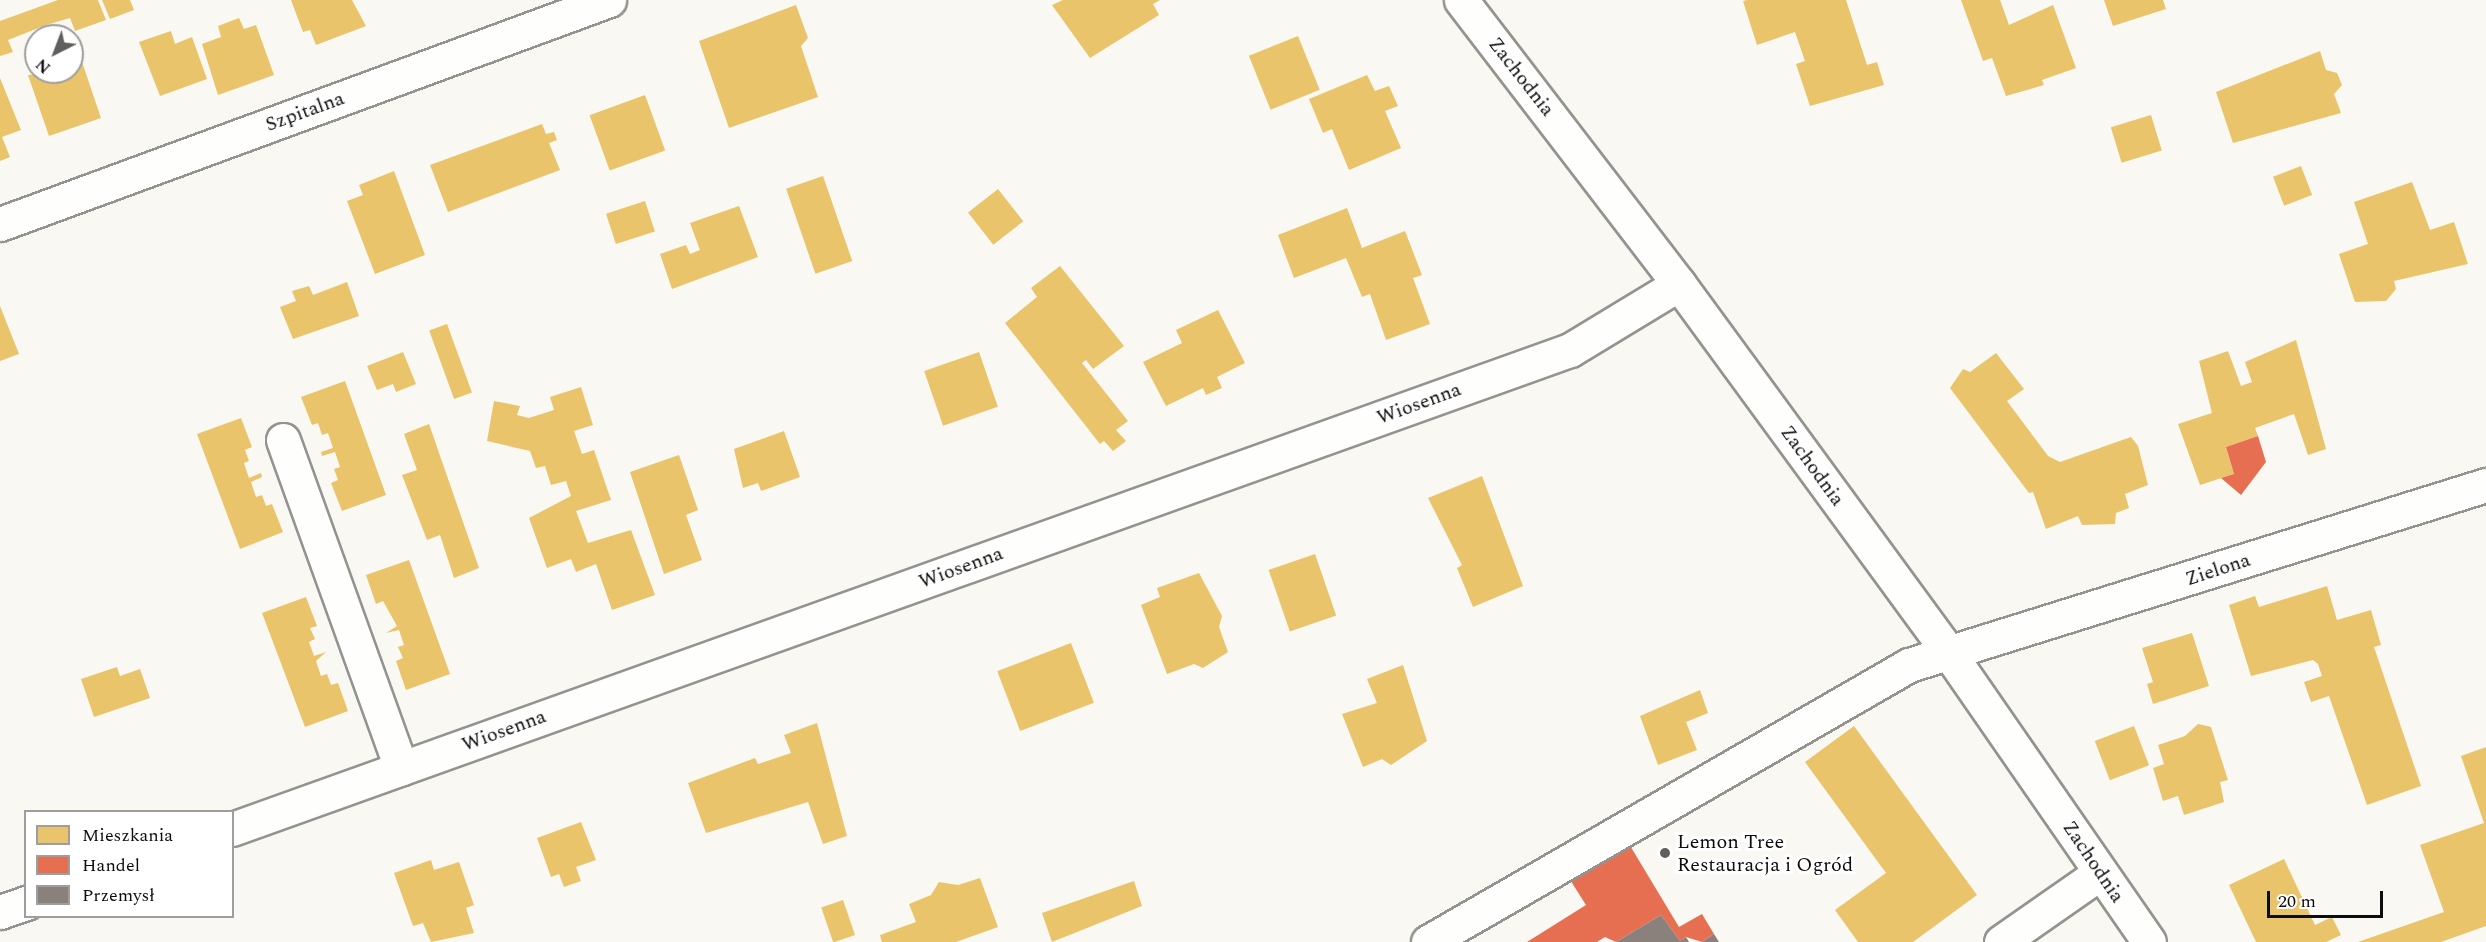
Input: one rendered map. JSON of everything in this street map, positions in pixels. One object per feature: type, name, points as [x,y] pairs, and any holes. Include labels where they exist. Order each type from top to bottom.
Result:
[{"type":"street","name":"Szpitalna","points":[[0,224],[609,0]]},
{"type":"street","name":"Zachodnia","points":[[1461,0],[1679,284],[1949,653],[2149,942]]},
{"type":"street","name":"Wiosenna","points":[[234,828],[1570,350],[1679,284]]},
{"type":"street","points":[[283,440],[401,768]]},
{"type":"street","name":"Zielona","points":[[1428,942],[1830,707],[1909,665],[2486,485]]},
{"type":"street","points":[[2001,942],[2100,873]]},
{"type":"street","points":[[0,912],[24,904]]},
{"type":"building: Mieszkania","points":[[58,0],[98,0],[106,20],[84,28],[84,24],[72,24],[70,18],[49,24],[24,24],[24,34],[8,40],[13,52],[0,56],[0,21]]},
{"type":"building: Mieszkania","points":[[102,0],[130,0],[134,10],[110,19]]},
{"type":"building: Mieszkania","points":[[291,0],[352,0],[366,26],[316,45],[310,30],[303,32]]},
{"type":"building: Mieszkania","points":[[1063,0],[1160,0],[1153,4],[1159,15],[1090,58],[1052,5]]},
{"type":"building: Mieszkania","points":[[1846,0],[1867,65],[1877,62],[1884,85],[1810,106],[1796,64],[1805,61],[1795,32],[1757,45],[1743,1]]},
{"type":"building: Mieszkania","points":[[1961,0],[2000,0],[2009,25],[2053,5],[2076,68],[2042,80],[2044,85],[2006,96],[1992,58],[1983,61]]},
{"type":"building: Mieszkania","points":[[2104,0],[2163,0],[2166,9],[2113,26]]},
{"type":"building: Mieszkania","points":[[796,5],[808,38],[801,46],[818,97],[729,128],[699,41]]},
{"type":"building: Mieszkania","points":[[239,18],[244,29],[256,25],[274,75],[218,95],[202,44],[221,37],[218,26]]},
{"type":"building: Mieszkania","points":[[171,31],[175,44],[192,37],[207,79],[160,96],[139,42]]},
{"type":"building: Mieszkania","points":[[1298,36],[1320,90],[1271,110],[1249,56]]},
{"type":"building: Mieszkania","points":[[2320,51],[2326,70],[2337,73],[2342,85],[2334,94],[2341,113],[2233,143],[2216,92]]},
{"type":"building: Mieszkania","points":[[84,68],[101,118],[49,136],[31,84],[84,84]]},
{"type":"building: Mieszkania","points":[[1367,75],[1375,91],[1389,86],[1398,106],[1385,111],[1401,148],[1349,170],[1332,129],[1323,133],[1309,99]]},
{"type":"building: Mieszkania","points":[[0,78],[21,130],[2,137],[10,157],[0,161]]},
{"type":"building: Mieszkania","points":[[645,95],[665,150],[610,171],[590,115]]},
{"type":"building: Mieszkania","points":[[2151,115],[2162,150],[2122,163],[2111,127]]},
{"type":"building: Mieszkania","points":[[542,124],[546,134],[554,132],[557,140],[549,143],[560,170],[448,212],[430,165]]},
{"type":"building: Mieszkania","points":[[2301,166],[2312,195],[2284,206],[2273,177]]},
{"type":"building: Mieszkania","points":[[394,171],[425,255],[375,274],[347,201],[363,195],[359,185]]},
{"type":"building: Mieszkania","points":[[823,176],[852,261],[815,274],[786,189]]},
{"type":"building: Mieszkania","points":[[2412,182],[2430,230],[2454,222],[2468,264],[2394,281],[2396,289],[2386,301],[2355,302],[2339,254],[2368,244],[2354,202]]},
{"type":"building: Mieszkania","points":[[998,189],[1023,221],[993,245],[968,212]]},
{"type":"building: Mieszkania","points":[[645,201],[655,231],[616,244],[606,214]]},
{"type":"building: Mieszkania","points":[[739,206],[758,257],[672,289],[660,254],[686,245],[690,254],[700,250],[690,223]]},
{"type":"building: Mieszkania","points":[[1347,208],[1362,248],[1405,231],[1422,275],[1413,278],[1430,324],[1386,340],[1370,294],[1362,297],[1346,258],[1294,278],[1278,235]]},
{"type":"building: Mieszkania","points":[[1060,266],[1124,346],[1093,369],[1086,360],[1082,363],[1128,421],[1116,430],[1126,441],[1113,451],[1104,441],[1100,444],[1005,323],[1037,297],[1031,288]]},
{"type":"building: Mieszkania","points":[[347,282],[359,316],[293,339],[280,307],[296,301],[292,291],[309,286],[313,295]]},
{"type":"building: Mieszkania","points":[[0,306],[19,354],[0,361]]},
{"type":"building: Mieszkania","points":[[1218,310],[1245,363],[1217,377],[1222,388],[1206,395],[1203,388],[1166,406],[1143,362],[1182,343],[1176,330]]},
{"type":"building: Mieszkania","points":[[447,324],[472,393],[454,399],[429,330]]},
{"type":"building: Mieszkania","points":[[2296,340],[2326,449],[2308,455],[2294,414],[2255,428],[2258,436],[2226,447],[2234,474],[2200,485],[2178,424],[2212,413],[2199,361],[2228,351],[2241,386],[2252,382],[2245,362]]},
{"type":"building: Mieszkania","points":[[403,352],[416,384],[396,392],[393,384],[377,390],[367,366]]},
{"type":"building: Mieszkania","points":[[979,352],[998,407],[943,426],[924,371]]},
{"type":"building: Mieszkania","points":[[1996,353],[2024,389],[2007,401],[2048,456],[2060,462],[2131,437],[2138,446],[2148,485],[2125,494],[2129,508],[2116,513],[2115,524],[2082,525],[2078,516],[2046,529],[2033,492],[2029,493],[1950,388],[1963,369],[1970,372]]},
{"type":"building: Mieszkania","points":[[345,381],[386,495],[342,511],[331,483],[338,480],[334,469],[340,467],[335,452],[322,456],[321,452],[333,448],[328,433],[322,435],[318,423],[312,425],[301,397]]},
{"type":"building: Mieszkania","points":[[581,387],[593,425],[574,431],[582,454],[594,450],[611,500],[576,511],[588,543],[631,530],[655,595],[612,610],[596,564],[576,572],[571,559],[547,568],[529,518],[571,496],[566,481],[551,485],[545,466],[536,468],[530,451],[487,441],[494,401],[520,406],[517,415],[529,418],[554,410],[550,397]]},
{"type":"building: Mieszkania","points":[[241,418],[252,447],[245,450],[249,461],[244,463],[249,478],[261,473],[262,477],[251,482],[256,497],[262,495],[266,506],[272,504],[283,532],[240,549],[197,434]]},
{"type":"building: Mieszkania","points":[[429,424],[479,568],[454,578],[440,535],[427,540],[402,475],[417,470],[404,434]]},
{"type":"building: Mieszkania","points":[[784,431],[800,477],[761,491],[758,483],[743,488],[734,449]]},
{"type":"building: Mieszkania","points":[[679,455],[698,510],[686,515],[702,560],[664,574],[630,472]]},
{"type":"building: Mieszkania","points":[[1482,476],[1523,586],[1473,607],[1457,568],[1462,565],[1428,498]]},
{"type":"building: Mieszkania","points":[[1315,554],[1336,615],[1290,631],[1269,570]]},
{"type":"building: Mieszkania","points":[[409,560],[450,674],[406,690],[396,661],[403,658],[398,647],[404,645],[399,630],[386,633],[397,626],[383,601],[376,604],[366,575]]},
{"type":"building: Mieszkania","points":[[1199,573],[1222,616],[1219,627],[1228,652],[1203,668],[1194,664],[1167,674],[1141,605],[1160,597],[1157,588]]},
{"type":"building: Mieszkania","points":[[2327,586],[2337,620],[2371,610],[2381,645],[2374,647],[2421,786],[2367,805],[2329,696],[2311,702],[2304,682],[2322,676],[2318,664],[2313,660],[2251,676],[2229,605],[2255,596],[2259,607]]},
{"type":"building: Mieszkania","points":[[306,597],[317,626],[310,628],[315,639],[309,642],[314,656],[326,652],[316,661],[321,676],[327,674],[331,685],[338,683],[348,711],[305,727],[262,613]]},
{"type":"building: Mieszkania","points":[[2192,633],[2209,686],[2153,704],[2147,684],[2153,682],[2142,648]]},
{"type":"building: Mieszkania","points":[[1071,643],[1094,703],[1020,731],[997,671]]},
{"type":"building: Mieszkania","points":[[1403,665],[1427,741],[1391,765],[1382,759],[1363,767],[1342,714],[1377,703],[1367,679]]},
{"type":"building: Mieszkania","points":[[117,667],[120,676],[140,669],[150,698],[94,717],[81,679]]},
{"type":"building: Mieszkania","points":[[1700,690],[1708,713],[1686,722],[1697,750],[1658,765],[1640,716]]},
{"type":"building: Mieszkania","points":[[817,723],[847,836],[823,844],[808,802],[706,833],[688,783],[755,758],[758,764],[791,753],[784,735]]},
{"type":"building: Mieszkania","points":[[2198,724],[2211,727],[2228,780],[2220,782],[2224,802],[2184,815],[2178,796],[2163,801],[2153,768],[2164,764],[2158,745],[2185,736]]},
{"type":"building: Mieszkania","points":[[1854,726],[1977,895],[1913,942],[1858,942],[1835,910],[1886,873],[1805,762]]},
{"type":"building: Mieszkania","points":[[2134,726],[2149,765],[2110,780],[2095,741]]},
{"type":"building: Mieszkania","points":[[2486,747],[2486,926],[2441,942],[2358,942],[2444,912],[2420,845],[2484,823],[2461,756]]},
{"type":"building: Mieszkania","points":[[581,822],[596,860],[576,867],[581,881],[564,887],[559,874],[551,877],[537,838]]},
{"type":"building: Mieszkania","points":[[2284,859],[2315,925],[2332,917],[2341,935],[2326,942],[2256,942],[2229,885]]},
{"type":"building: Mieszkania","points":[[431,860],[434,870],[459,862],[474,905],[466,908],[474,933],[431,942],[423,923],[413,926],[394,873]]},
{"type":"building: Mieszkania","points":[[980,878],[998,927],[956,942],[882,942],[880,935],[916,922],[909,904],[931,895],[939,882],[958,885]]},
{"type":"building: Mieszkania","points":[[1134,881],[1142,906],[1052,942],[1042,913]]},
{"type":"building: Mieszkania","points":[[843,900],[855,935],[833,942],[821,907]]},
{"type":"building: Handel","points":[[2258,436],[2266,462],[2241,495],[2221,478],[2234,474],[2226,447]]},
{"type":"building: Handel","points":[[1626,839],[1679,927],[1702,914],[1714,934],[1702,942],[1686,937],[1680,941],[1661,915],[1616,942],[1605,937],[1597,942],[1527,942],[1586,905],[1567,875]]},
{"type":"building: Przemysł","points":[[1661,915],[1680,941],[1686,937],[1689,942],[1616,942]]},
{"type":"building: Przemysł","points":[[1714,934],[1719,942],[1702,942]]},
{"type":"place","name":"Lemon Tree Restauracja i Ogród","points":[[1665,853]]}]
